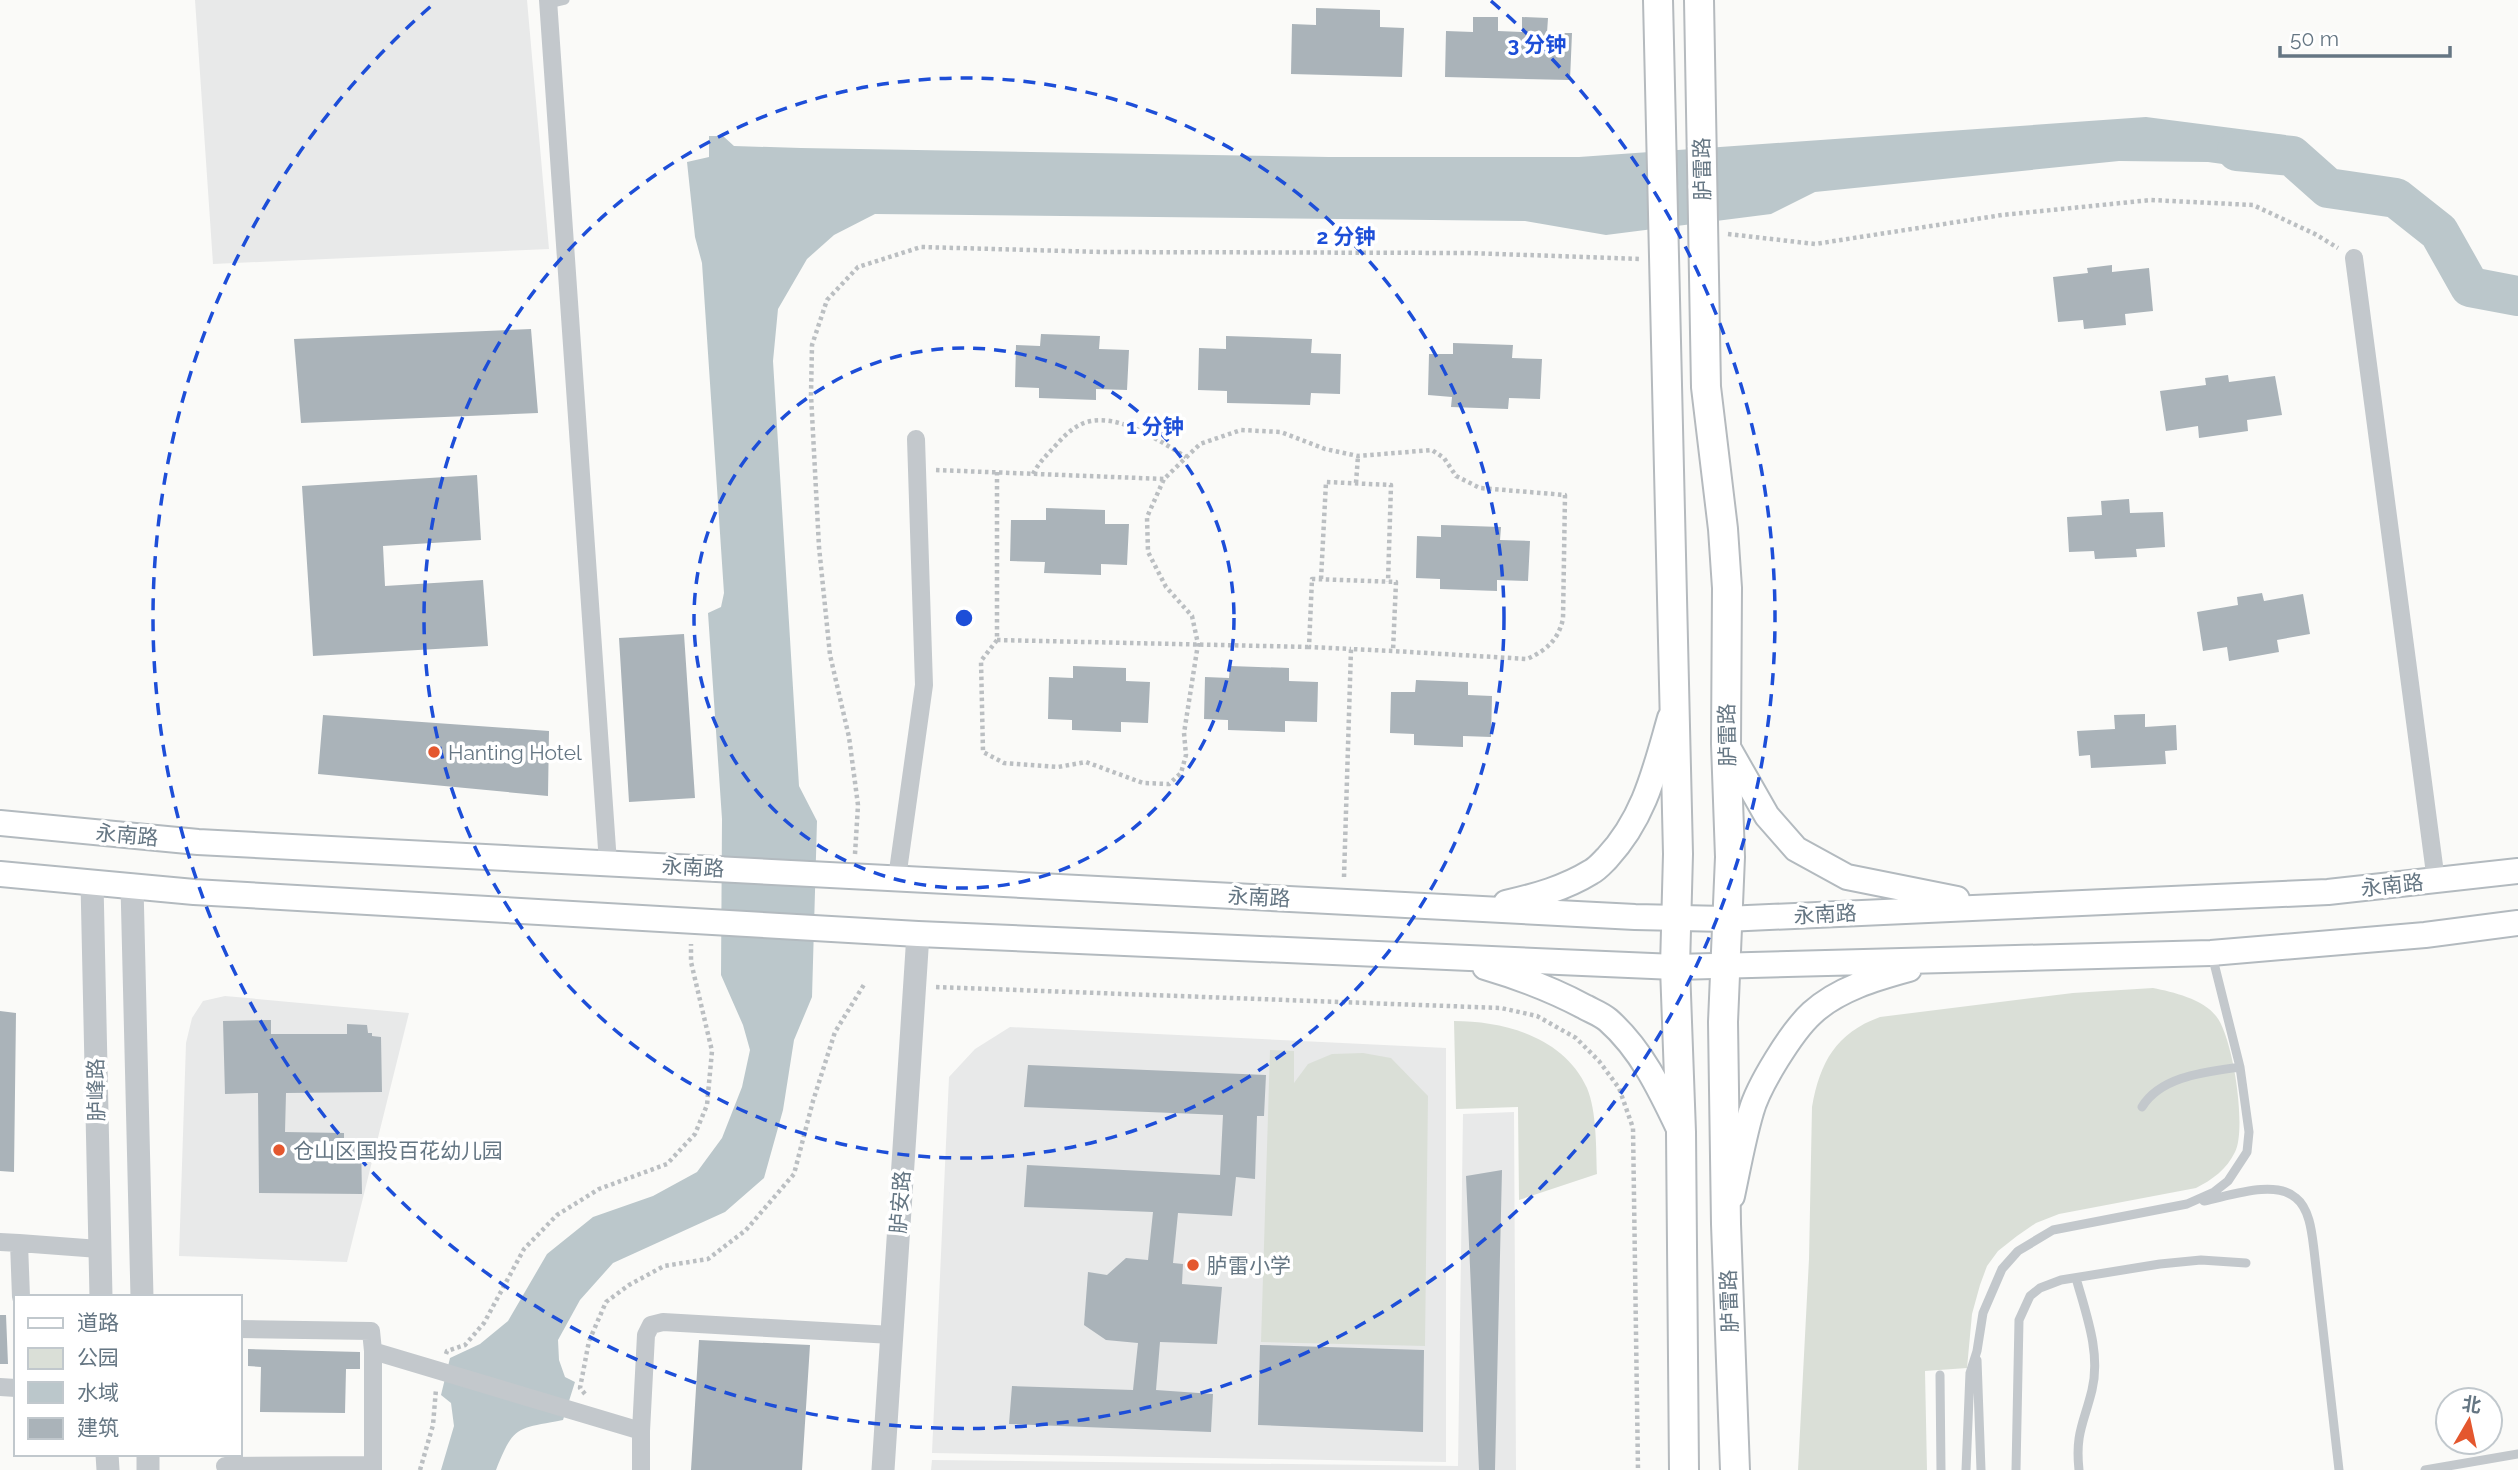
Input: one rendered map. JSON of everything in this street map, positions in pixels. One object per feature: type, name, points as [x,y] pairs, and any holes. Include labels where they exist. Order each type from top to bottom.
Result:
[{"type":"main road","name":"胪雷路","points":[[1658,0],[1675,704],[1675,967],[1681,1132],[1684,1470]]},
{"type":"main road","name":"胪雷路","points":[[1699,0],[1706,387],[1726,577],[1726,744],[1730,858],[1723,1022],[1726,1224],[1736,1468]]},
{"type":"main road","points":[[1486,909],[1553,891],[1594,871],[1614,850],[1646,799],[1675,704]]},
{"type":"main road","points":[[1726,744],[1767,816],[1796,849],[1847,877],[1992,906]]},
{"type":"main road","name":"永南路","points":[[0,823],[198,842],[1726,919],[2328,892],[2518,871]]},
{"type":"main road","points":[[0,874],[208,893],[918,934],[1675,967],[2211,953],[2518,923]]},
{"type":"main road","points":[[1447,957],[1508,974],[1564,996],[1606,1018],[1640,1056],[1681,1132]]},
{"type":"main road","points":[[1726,1224],[1751,1109],[1795,1031],[1813,1011],[1846,991],[1942,959]]},
{"type":"street","points":[[554,1],[608,863]]},
{"type":"street","points":[[2354,258],[2435,881]]},
{"type":"street","points":[[897,878],[924,685],[916,439]]},
{"type":"street","name":"胪峰路","points":[[92,883],[101,1295]]},
{"type":"street","name":"胪峰路","points":[[132,886],[142,1295]]},
{"type":"street","name":"胪安路","points":[[883,1470],[918,934]]},
{"type":"street","points":[[0,1242],[99,1249]]},
{"type":"street","points":[[19,1243],[21,1295]]},
{"type":"street","points":[[640,1470],[646,1335],[651,1325],[663,1322],[891,1335]]},
{"type":"street","points":[[225,1463],[373,1468],[371,1331],[242,1329]]},
{"type":"street","points":[[373,1351],[641,1432]]},
{"type":"lane","points":[[2187,1204],[2214,1192],[2228,1181],[2247,1152],[2249,1132],[2240,1068],[2211,953]]},
{"type":"lane","points":[[2143,1107],[2149,1096],[2160,1087],[2201,1075],[2240,1068]]},
{"type":"lane","points":[[1966,1470],[1970,1373],[1977,1351],[1983,1313],[2001,1269],[2018,1251],[2053,1230],[2265,1188],[2284,1191],[2297,1198],[2310,1225],[2339,1470]]},
{"type":"lane","points":[[2016,1470],[2019,1320],[2025,1304],[2040,1288],[2061,1280],[2187,1261],[2246,1263]]},
{"type":"lane","points":[[2076,1278],[2092,1340],[2095,1365],[2092,1390],[2078,1436],[2079,1470]]},
{"type":"lane","points":[[1977,1351],[1980,1470]]},
{"type":"lane","points":[[1940,1375],[1941,1470]]},
{"type":"lane","points":[[2425,1470],[2518,1454]]},
{"type":"path","points":[[1702,232],[1815,244],[2002,215],[2151,200],[2253,205],[2315,234],[2354,258]]},
{"type":"path","points":[[854,876],[858,804],[849,737],[830,655],[819,547],[811,396],[812,345],[827,300],[858,267],[921,247],[1103,252],[1470,253],[1664,259]]},
{"type":"path","points":[[1033,474],[1039,463],[1070,430],[1088,422],[1113,422],[1142,430],[1186,457]]},
{"type":"path","points":[[997,472],[997,640],[981,661],[984,752],[1004,763],[1058,767],[1086,762],[1143,783],[1170,784],[1181,773],[1186,755],[1184,733],[1198,644],[1192,616],[1166,587],[1148,552],[1147,517],[1164,479],[1200,443],[1241,430],[1281,432],[1325,449],[1358,456],[1432,450],[1444,458],[1456,476],[1480,488],[1565,495],[1563,619],[1559,635],[1542,652],[1527,659],[1309,647],[1198,644],[997,640]]},
{"type":"path","points":[[1356,483],[1358,456]]},
{"type":"path","points":[[917,469],[1164,479]]},
{"type":"path","points":[[1321,579],[1326,482],[1356,483],[1391,485],[1388,582]]},
{"type":"path","points":[[1309,647],[1312,579],[1396,582],[1393,651]]},
{"type":"path","points":[[1344,877],[1351,649]]},
{"type":"path","points":[[465,1345],[484,1323],[524,1249],[557,1215],[599,1189],[667,1164],[695,1134],[707,1105],[712,1051],[691,962],[691,921]]},
{"type":"path","points":[[582,1375],[589,1341],[606,1302],[629,1285],[664,1266],[708,1259],[746,1230],[794,1174],[835,1032],[865,983]]},
{"type":"path","points":[[915,986],[1501,1008],[1537,1016],[1576,1038],[1600,1062],[1619,1088],[1633,1128],[1638,1470]]},
{"type":"path","points":[[421,1470],[435,1412]]},
{"type":"shaded area","points":[[195,0],[527,0],[549,249],[213,264]]},
{"type":"shaded area","name":"仓山区国投百花幼儿园","points":[[225,996],[409,1013],[347,1262],[179,1256],[186,1043],[192,1018],[203,1001]]},
{"type":"shaded area","name":"胪雷小学","points":[[1010,1027],[1446,1048],[1446,1462],[932,1453],[949,1077],[975,1049]]},
{"type":"shaded area","points":[[1514,1112],[1516,1470],[931,1470],[932,1460],[1458,1466],[1463,1114]]},
{"type":"green space","points":[[2153,988],[2196,1001],[2216,1016],[2222,1027],[2233,1062],[2239,1104],[2238,1140],[2228,1164],[2213,1178],[2196,1188],[2059,1214],[2036,1223],[1998,1251],[1987,1266],[1972,1314],[1967,1368],[1925,1371],[1927,1470],[1798,1470],[1809,1259],[1812,1107],[1820,1076],[1832,1051],[1852,1031],[1880,1017],[2073,993]]},
{"type":"green space","points":[[1454,1021],[1493,1024],[1531,1035],[1564,1056],[1577,1070],[1587,1088],[1593,1108],[1597,1174],[1519,1200],[1518,1107],[1456,1109]]},
{"type":"green space","points":[[1270,1050],[1294,1051],[1294,1083],[1308,1064],[1332,1054],[1363,1053],[1391,1058],[1428,1096],[1425,1346],[1261,1342]]},
{"type":"water","points":[[2146,117],[2286,135],[2295,174],[2208,162],[2119,161],[1815,192],[1771,214],[1606,235],[1525,221],[875,214],[834,235],[807,259],[778,309],[773,361],[799,786],[817,821],[812,997],[794,1040],[783,1110],[764,1178],[725,1212],[613,1263],[580,1300],[558,1340],[559,1360],[565,1377],[575,1382],[563,1420],[535,1425],[519,1432],[507,1444],[496,1470],[441,1470],[454,1426],[451,1403],[441,1395],[450,1358],[480,1344],[508,1321],[547,1254],[593,1217],[653,1196],[697,1172],[722,1138],[742,1087],[750,1050],[743,1025],[721,975],[722,819],[708,613],[721,607],[724,593],[702,263],[695,237],[687,162],[709,157],[709,136],[723,136],[734,146],[801,148],[1329,157],[1579,157]]},
{"type":"building","points":[[1316,8],[1380,10],[1380,27],[1404,28],[1402,77],[1291,74],[1292,24],[1316,25]]},
{"type":"building","points":[[1473,17],[1498,17],[1498,31],[1522,32],[1522,17],[1548,18],[1547,33],[1572,33],[1570,80],[1445,77],[1446,31],[1473,32]]},
{"type":"building","points":[[2112,265],[2112,272],[2149,268],[2153,311],[2125,314],[2126,325],[2084,329],[2083,320],[2058,322],[2053,277],[2088,273],[2087,268]]},
{"type":"building","points":[[531,329],[538,413],[301,423],[294,339]]},
{"type":"building","points":[[1041,334],[1100,336],[1099,349],[1129,350],[1127,390],[1096,389],[1096,400],[1039,398],[1039,388],[1015,387],[1016,345],[1040,346]]},
{"type":"building","points":[[1226,336],[1312,339],[1311,353],[1341,354],[1340,394],[1311,393],[1310,405],[1227,403],[1227,391],[1198,390],[1199,348],[1226,349]]},
{"type":"building","points":[[1453,343],[1513,345],[1512,358],[1542,359],[1540,399],[1509,398],[1508,409],[1451,407],[1452,397],[1428,395],[1429,354],[1453,354]]},
{"type":"building","points":[[2228,375],[2229,382],[2275,376],[2282,415],[2247,420],[2248,431],[2199,438],[2198,426],[2166,431],[2160,391],[2206,385],[2205,378]]},
{"type":"building","points":[[477,475],[481,540],[383,546],[385,586],[483,580],[488,646],[313,656],[302,486]]},
{"type":"building","points":[[2129,499],[2130,513],[2163,512],[2165,547],[2136,549],[2137,557],[2095,559],[2094,551],[2069,552],[2067,517],[2102,515],[2101,501]]},
{"type":"building","points":[[1046,508],[1105,510],[1105,524],[1129,524],[1127,565],[1101,564],[1101,575],[1044,573],[1045,562],[1010,561],[1011,520],[1046,520]]},
{"type":"building","points":[[1441,525],[1501,527],[1500,540],[1530,541],[1528,581],[1497,580],[1497,591],[1440,589],[1440,579],[1416,578],[1417,536],[1441,537]]},
{"type":"building","points":[[2262,593],[2264,601],[2303,594],[2310,634],[2277,640],[2279,652],[2229,661],[2227,647],[2203,651],[2197,612],[2238,605],[2237,597]]},
{"type":"building","points":[[684,634],[695,798],[629,802],[619,638]]},
{"type":"building","points":[[1073,666],[1126,668],[1126,681],[1150,682],[1148,723],[1121,722],[1121,732],[1072,730],[1072,720],[1048,719],[1049,677],[1073,678]]},
{"type":"building","points":[[1230,666],[1289,668],[1289,681],[1318,682],[1317,722],[1285,721],[1285,732],[1228,730],[1228,720],[1204,719],[1205,677],[1229,678]]},
{"type":"building","points":[[1416,680],[1468,682],[1468,695],[1492,696],[1491,737],[1463,736],[1463,747],[1414,745],[1414,734],[1390,733],[1391,692],[1415,692]]},
{"type":"building","points":[[2145,714],[2145,727],[2176,725],[2177,750],[2165,751],[2166,764],[2091,768],[2090,755],[2079,756],[2077,731],[2115,729],[2114,715]]},
{"type":"building","name":"Hanting Hotel","points":[[323,715],[549,731],[548,796],[318,774]]},
{"type":"building","points":[[0,1011],[16,1013],[14,1172],[0,1171]]},
{"type":"building","points":[[271,1020],[271,1034],[347,1034],[347,1024],[367,1025],[368,1033],[381,1037],[382,1092],[286,1093],[285,1132],[344,1133],[344,1141],[361,1141],[362,1194],[259,1193],[258,1093],[225,1094],[223,1021]]},
{"type":"building","points":[[1028,1065],[1266,1075],[1264,1116],[1257,1116],[1255,1179],[1236,1177],[1232,1216],[1178,1213],[1173,1263],[1183,1264],[1182,1284],[1222,1287],[1217,1344],[1160,1342],[1156,1390],[1213,1394],[1211,1432],[1009,1424],[1012,1386],[1133,1390],[1138,1343],[1106,1340],[1084,1325],[1088,1272],[1107,1275],[1126,1258],[1148,1260],[1153,1212],[1024,1207],[1027,1165],[1220,1175],[1223,1115],[1024,1107]]},
{"type":"building","points":[[1502,1170],[1495,1470],[1479,1470],[1466,1176]]},
{"type":"building","points":[[0,1315],[6,1315],[8,1364],[0,1364]]},
{"type":"building","points":[[699,1340],[810,1345],[802,1470],[691,1470]]},
{"type":"building","points":[[1260,1345],[1424,1350],[1423,1432],[1258,1425]]},
{"type":"building","points":[[248,1349],[360,1352],[360,1369],[346,1369],[345,1413],[260,1412],[261,1367],[248,1366]]},
{"type":"waterway","points":[[2237,151],[2292,156],[2328,188],[2396,198],[2439,232],[2470,287],[2518,296]]},
{"type":"place","name":"Hanting Hotel","points":[[434,752]]},
{"type":"place","name":"仓山区国投百花幼儿园","points":[[279,1150]]},
{"type":"place","name":"胪雷小学","points":[[1193,1265]]}]
